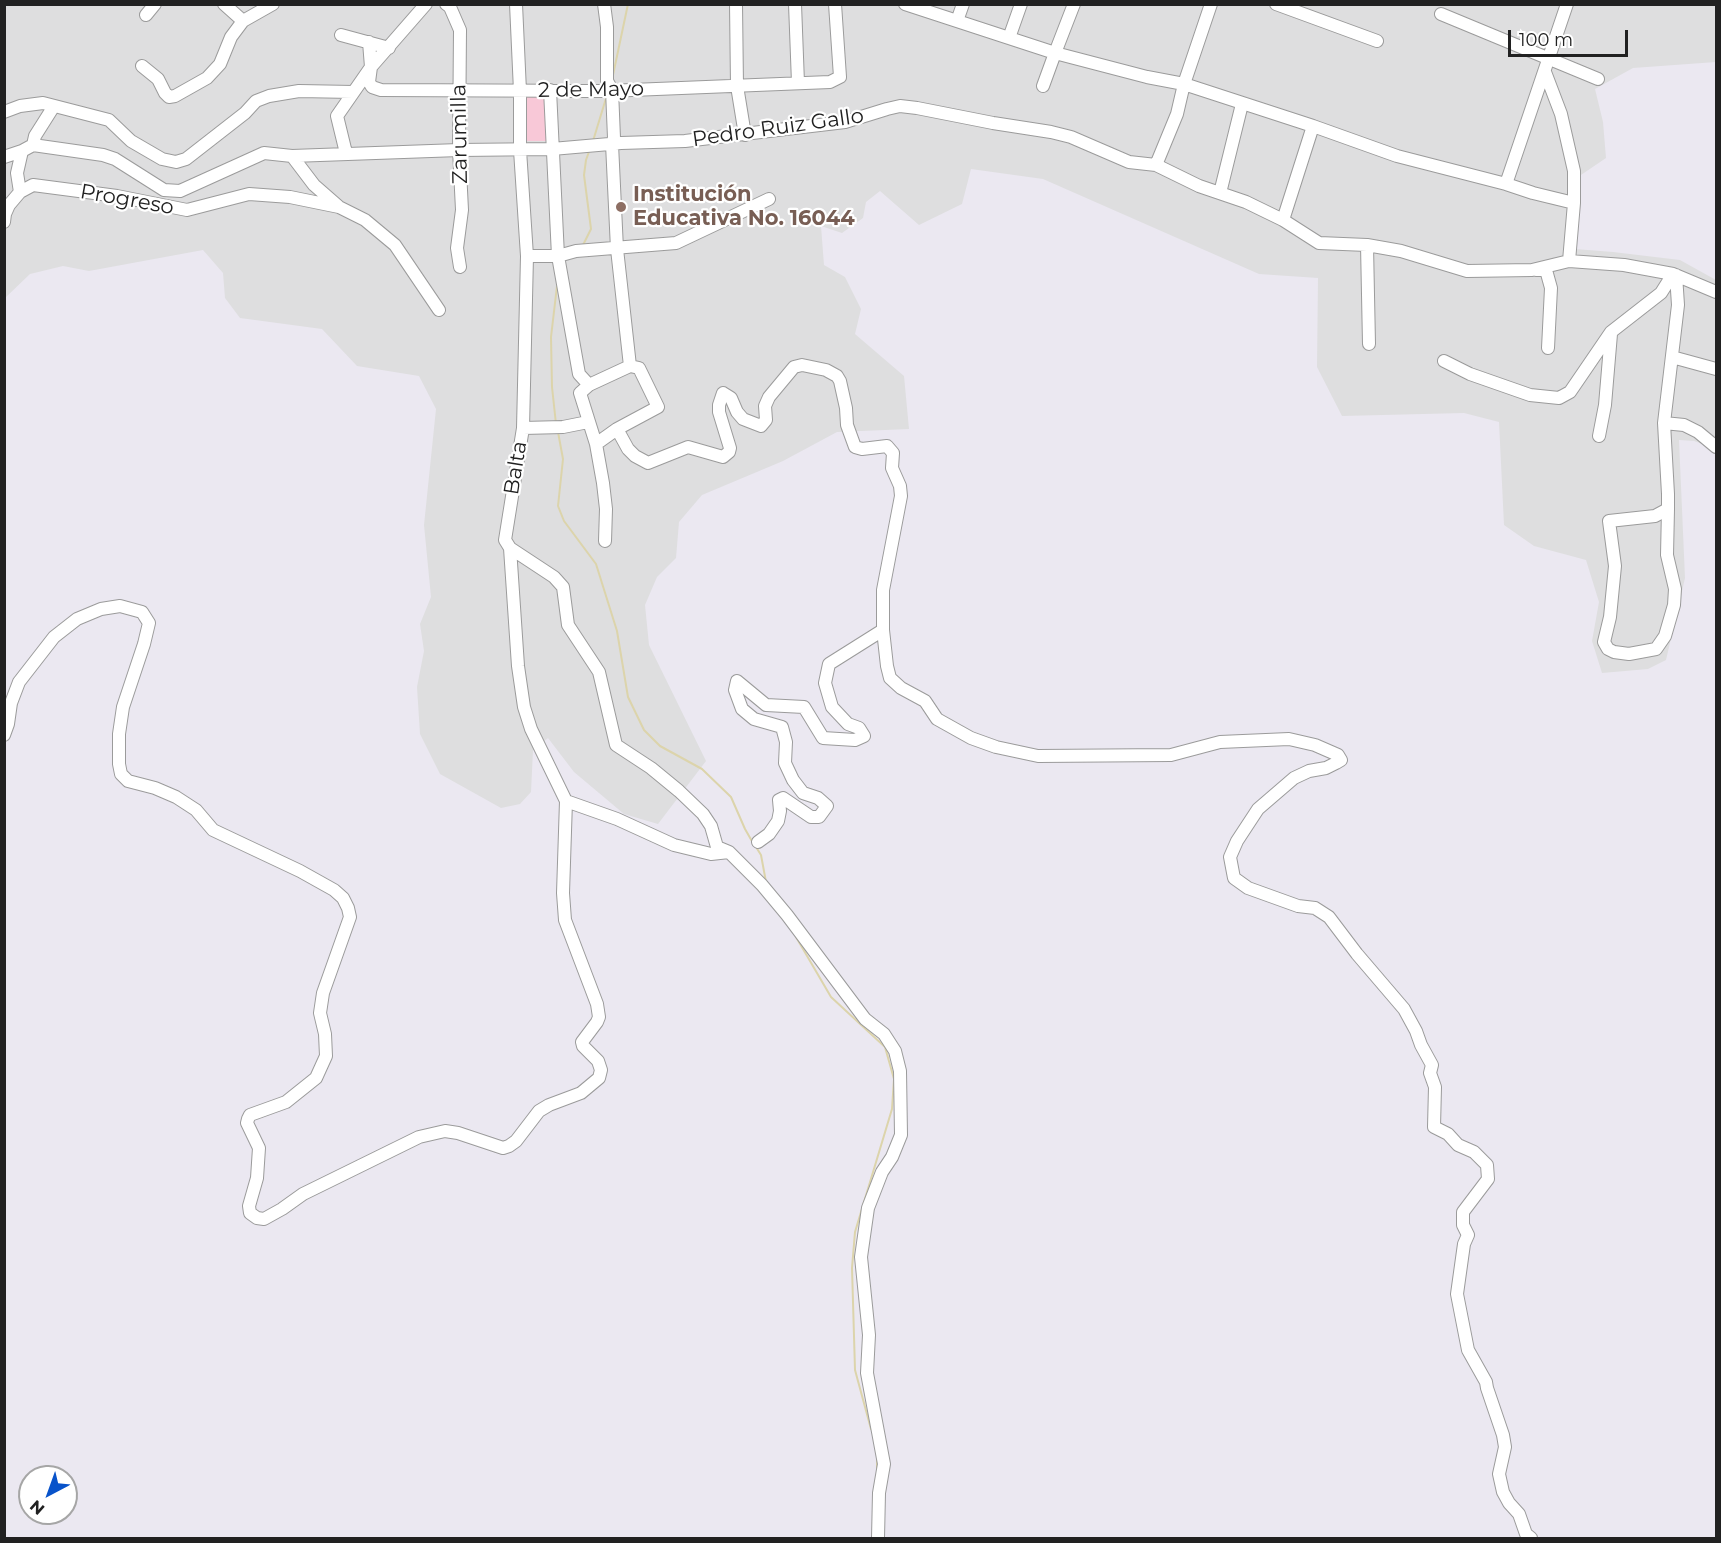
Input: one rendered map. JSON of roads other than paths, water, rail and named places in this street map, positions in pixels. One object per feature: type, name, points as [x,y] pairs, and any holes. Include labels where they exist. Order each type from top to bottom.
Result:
[{"type":"street","points":[[146,15],[155,4]]},
{"type":"street","points":[[224,4],[243,21]]},
{"type":"street","points":[[142,66],[158,79],[169,97],[175,96],[207,78],[220,64],[231,37],[243,21],[273,4]]},
{"type":"street","points":[[346,153],[337,116],[371,67],[426,4]]},
{"type":"street","name":"Zarumilla","points":[[446,4],[450,7],[460,30],[458,89],[462,210],[457,248],[460,267]]},
{"type":"street","name":"Balta","points":[[516,4],[520,150],[527,256],[523,428],[506,540],[510,548],[518,666],[524,707],[531,729],[566,801]]},
{"type":"street","points":[[604,4],[607,27],[607,81],[611,88],[614,138],[612,144],[617,249],[630,366]]},
{"type":"street","points":[[736,4],[737,86],[745,135]]},
{"type":"street","points":[[795,4],[798,83]]},
{"type":"street","name":"2 de Mayo","points":[[371,67],[369,82],[372,87],[381,90],[520,91],[831,82],[840,77],[835,4]]},
{"type":"street","points":[[905,4],[1055,52],[1147,77],[1184,84],[1397,156],[1574,202]]},
{"type":"street","points":[[957,21],[963,4]]},
{"type":"street","points":[[1009,38],[1022,4]]},
{"type":"street","points":[[1043,86],[1074,4]]},
{"type":"street","points":[[1156,165],[1177,114],[1184,84],[1211,4]]},
{"type":"street","points":[[1276,4],[1377,41]]},
{"type":"street","points":[[1506,184],[1567,4]]},
{"type":"street","points":[[1442,14],[1598,79]]},
{"type":"street","points":[[341,35],[389,48]]},
{"type":"street","points":[[369,42],[371,67]]},
{"type":"street","points":[[1545,72],[1561,114],[1574,171],[1569,261]]},
{"type":"street","points":[[550,90],[558,256],[579,374],[589,386]]},
{"type":"street","points":[[4,112],[20,106],[43,103],[109,120],[130,141],[162,159],[176,162],[186,159],[245,113],[256,101],[269,96],[299,91],[353,92]]},
{"type":"street","points":[[1220,193],[1242,104]]},
{"type":"street","points":[[4,222],[9,205],[20,192],[17,173],[28,148],[54,106]]},
{"type":"street","name":"Pedro Ruiz Gallo","points":[[4,157],[28,148],[103,155],[115,159],[164,190],[180,191],[264,153],[292,156],[520,150],[685,141],[845,122],[887,109],[909,107],[1051,132],[1082,141],[1129,162],[1156,165],[1198,186],[1246,202],[1283,220],[1319,243],[1367,245],[1401,251],[1467,271],[1532,270],[1569,261],[1624,265],[1675,274],[1716,292]]},
{"type":"street","points":[[1283,220],[1313,126]]},
{"type":"street","points":[[292,156],[314,185],[339,207]]},
{"type":"street","name":"Progreso","points":[[20,192],[33,185],[117,196],[187,210],[249,194],[290,196],[339,207],[365,220],[395,245],[439,310]]},
{"type":"street","points":[[527,256],[558,256],[576,251],[676,243],[769,199]]},
{"type":"street","points":[[1367,245],[1369,344]]},
{"type":"street","points":[[1532,270],[1546,270],[1551,288],[1548,348]]},
{"type":"street","points":[[1444,361],[1470,374],[1530,395],[1559,399],[1570,392],[1611,332],[1661,293],[1675,274]]},
{"type":"street","points":[[1668,509],[1655,516],[1609,521],[1615,566],[1610,617],[1604,642],[1608,649],[1614,652],[1629,654],[1654,650],[1660,646],[1675,599],[1667,555],[1668,509],[1664,423],[1678,305],[1675,274]]},
{"type":"street","points":[[1599,436],[1605,405],[1611,332]]},
{"type":"street","points":[[1672,357],[1716,369]]},
{"type":"street","points":[[617,429],[628,449],[648,463],[688,447],[723,457],[730,448],[719,412],[723,393],[731,398],[743,419],[761,426],[766,420],[765,406],[769,396],[794,367],[802,365],[826,370],[837,376],[842,386],[847,425],[855,447],[862,449],[884,446],[890,448],[892,453],[892,468],[900,486],[901,496],[883,590],[883,630],[890,678],[901,688],[925,701],[937,719],[971,738],[996,747],[1038,756],[1172,755],[1221,742],[1290,739],[1315,745],[1338,756],[1341,760],[1336,763],[1294,778],[1258,808],[1237,841],[1230,857],[1234,878],[1248,888],[1298,906],[1314,908],[1329,917],[1404,1010],[1416,1031],[1432,1065],[1430,1073],[1435,1087],[1434,1127],[1448,1134],[1458,1145],[1478,1155],[1487,1165],[1488,1179],[1463,1212],[1463,1225],[1468,1235],[1464,1244],[1457,1294],[1468,1350],[1486,1382],[1503,1435],[1505,1447],[1499,1474],[1503,1492],[1519,1514],[1530,1539]]},
{"type":"street","points":[[596,444],[617,429],[658,407],[639,368],[630,366],[589,386],[580,393],[596,444],[603,483],[606,509],[605,541]]},
{"type":"street","points":[[523,428],[563,428],[588,422]]},
{"type":"street","points":[[1664,423],[1684,425],[1698,432],[1716,447]]},
{"type":"street","points":[[510,548],[545,571],[563,587],[568,625],[599,672],[616,745],[651,768],[703,814],[711,826],[717,847],[729,852],[758,880],[865,1019],[884,1035],[895,1051],[900,1071],[901,1135],[868,1208],[861,1257],[869,1335],[867,1373],[884,1464],[879,1493],[878,1539]]},
{"type":"street","points":[[4,735],[11,703],[19,682],[54,637],[77,619],[101,609],[120,606],[142,612],[149,623],[123,708],[119,734],[121,774],[128,781],[155,788],[176,797],[196,810],[213,830],[300,871],[334,890],[343,898],[350,917],[323,993],[320,1013],[326,1034],[326,1056],[316,1078],[286,1102],[250,1115],[248,1119],[259,1148],[257,1178],[249,1206],[250,1213],[257,1218],[264,1219],[303,1194],[419,1137],[445,1131],[502,1148],[509,1146],[516,1141],[539,1111],[582,1093],[599,1078],[602,1070],[598,1061],[583,1046],[582,1042],[599,1017],[597,1004],[565,920],[563,893],[566,801],[617,819],[674,845],[711,854],[729,852]]},
{"type":"street","points":[[758,842],[769,834],[777,821],[780,811],[779,800],[783,798],[811,817],[819,817],[827,806],[818,798],[802,793],[785,763],[786,742],[782,727],[754,719],[742,709],[735,690],[737,681],[766,705],[804,707],[824,738],[855,740],[864,736],[859,728],[848,724],[832,707],[825,683],[830,664],[883,630]]},
{"type":"waterway","points":[[613,75],[628,4]]},
{"type":"waterway","points":[[593,141],[607,95]]},
{"type":"waterway","points":[[583,245],[591,229],[584,175],[590,149]]},
{"type":"waterway","points":[[556,424],[552,387],[551,337],[557,286]]},
{"type":"waterway","points":[[558,432],[563,459],[558,506],[564,521],[596,564],[617,631],[628,697],[644,730],[660,746],[702,769],[731,797],[753,843]]},
{"type":"waterway","points":[[756,847],[761,855],[766,882]]},
{"type":"waterway","points":[[796,937],[831,997],[885,1047],[894,1079],[892,1109],[855,1232],[852,1268],[855,1370],[871,1429]]},
{"type":"waterway","points":[[877,1460],[877,1473]]},
{"type":"place","name":"Institución Educativa No. 16044","points":[[621,207]]}]
